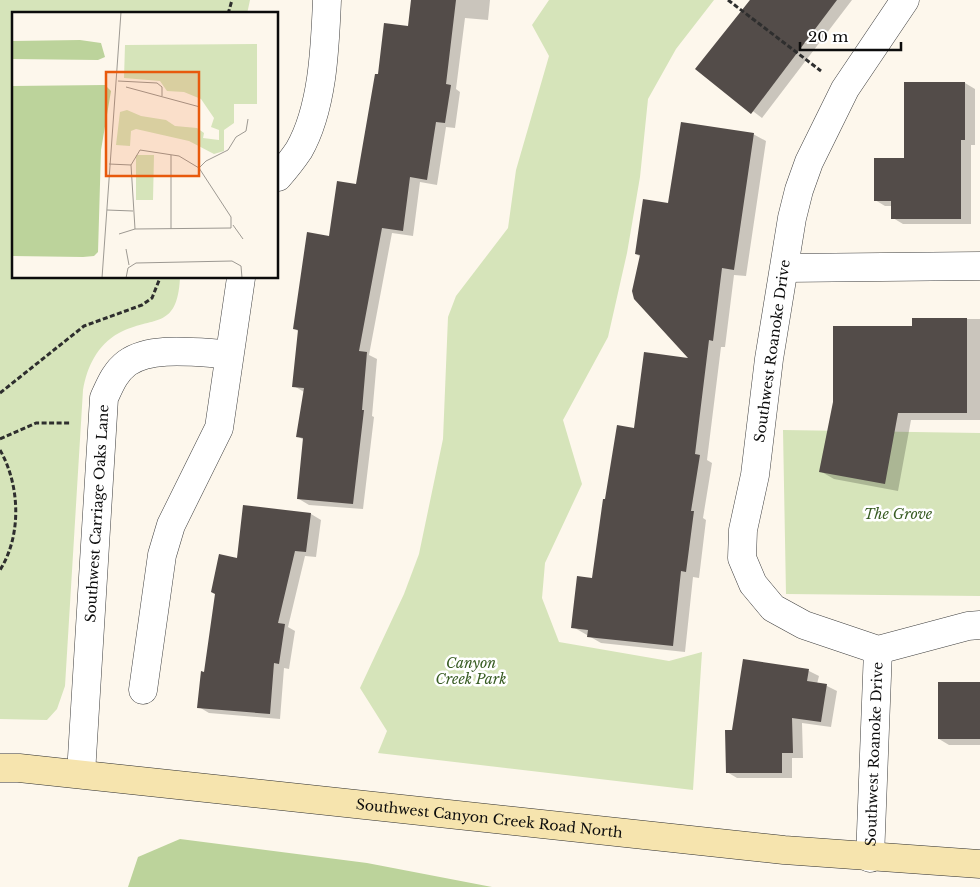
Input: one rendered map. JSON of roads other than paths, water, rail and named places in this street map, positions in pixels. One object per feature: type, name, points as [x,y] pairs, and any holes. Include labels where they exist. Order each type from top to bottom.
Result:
[{"type":"main road","name":"Southwest Canyon Creek Road North","points":[[0,768],[81,774],[870,858],[980,864]]},
{"type":"street","points":[[279,176],[299,150],[310,121],[320,82],[327,0]]},
{"type":"street","name":"Southwest Roanoke Drive","points":[[904,0],[845,90],[809,162],[799,190],[770,359],[755,475],[743,530],[742,558],[753,584],[773,608],[804,625],[878,650],[968,626],[980,625]]},
{"type":"street","points":[[785,268],[980,266]]},
{"type":"street","points":[[143,690],[162,555],[172,525],[219,428],[241,279]]},
{"type":"street","name":"Southwest Carriage Oaks Lane","points":[[81,774],[104,398],[113,378],[128,363],[144,356],[168,352],[229,354]]},
{"type":"street","name":"Southwest Roanoke Drive","points":[[870,858],[878,650]]},
{"type":"park label","name":"The Grove","points":[[898,514]]},
{"type":"park label","name":"Canyon Creek Park","points":[[471,672]]}]
